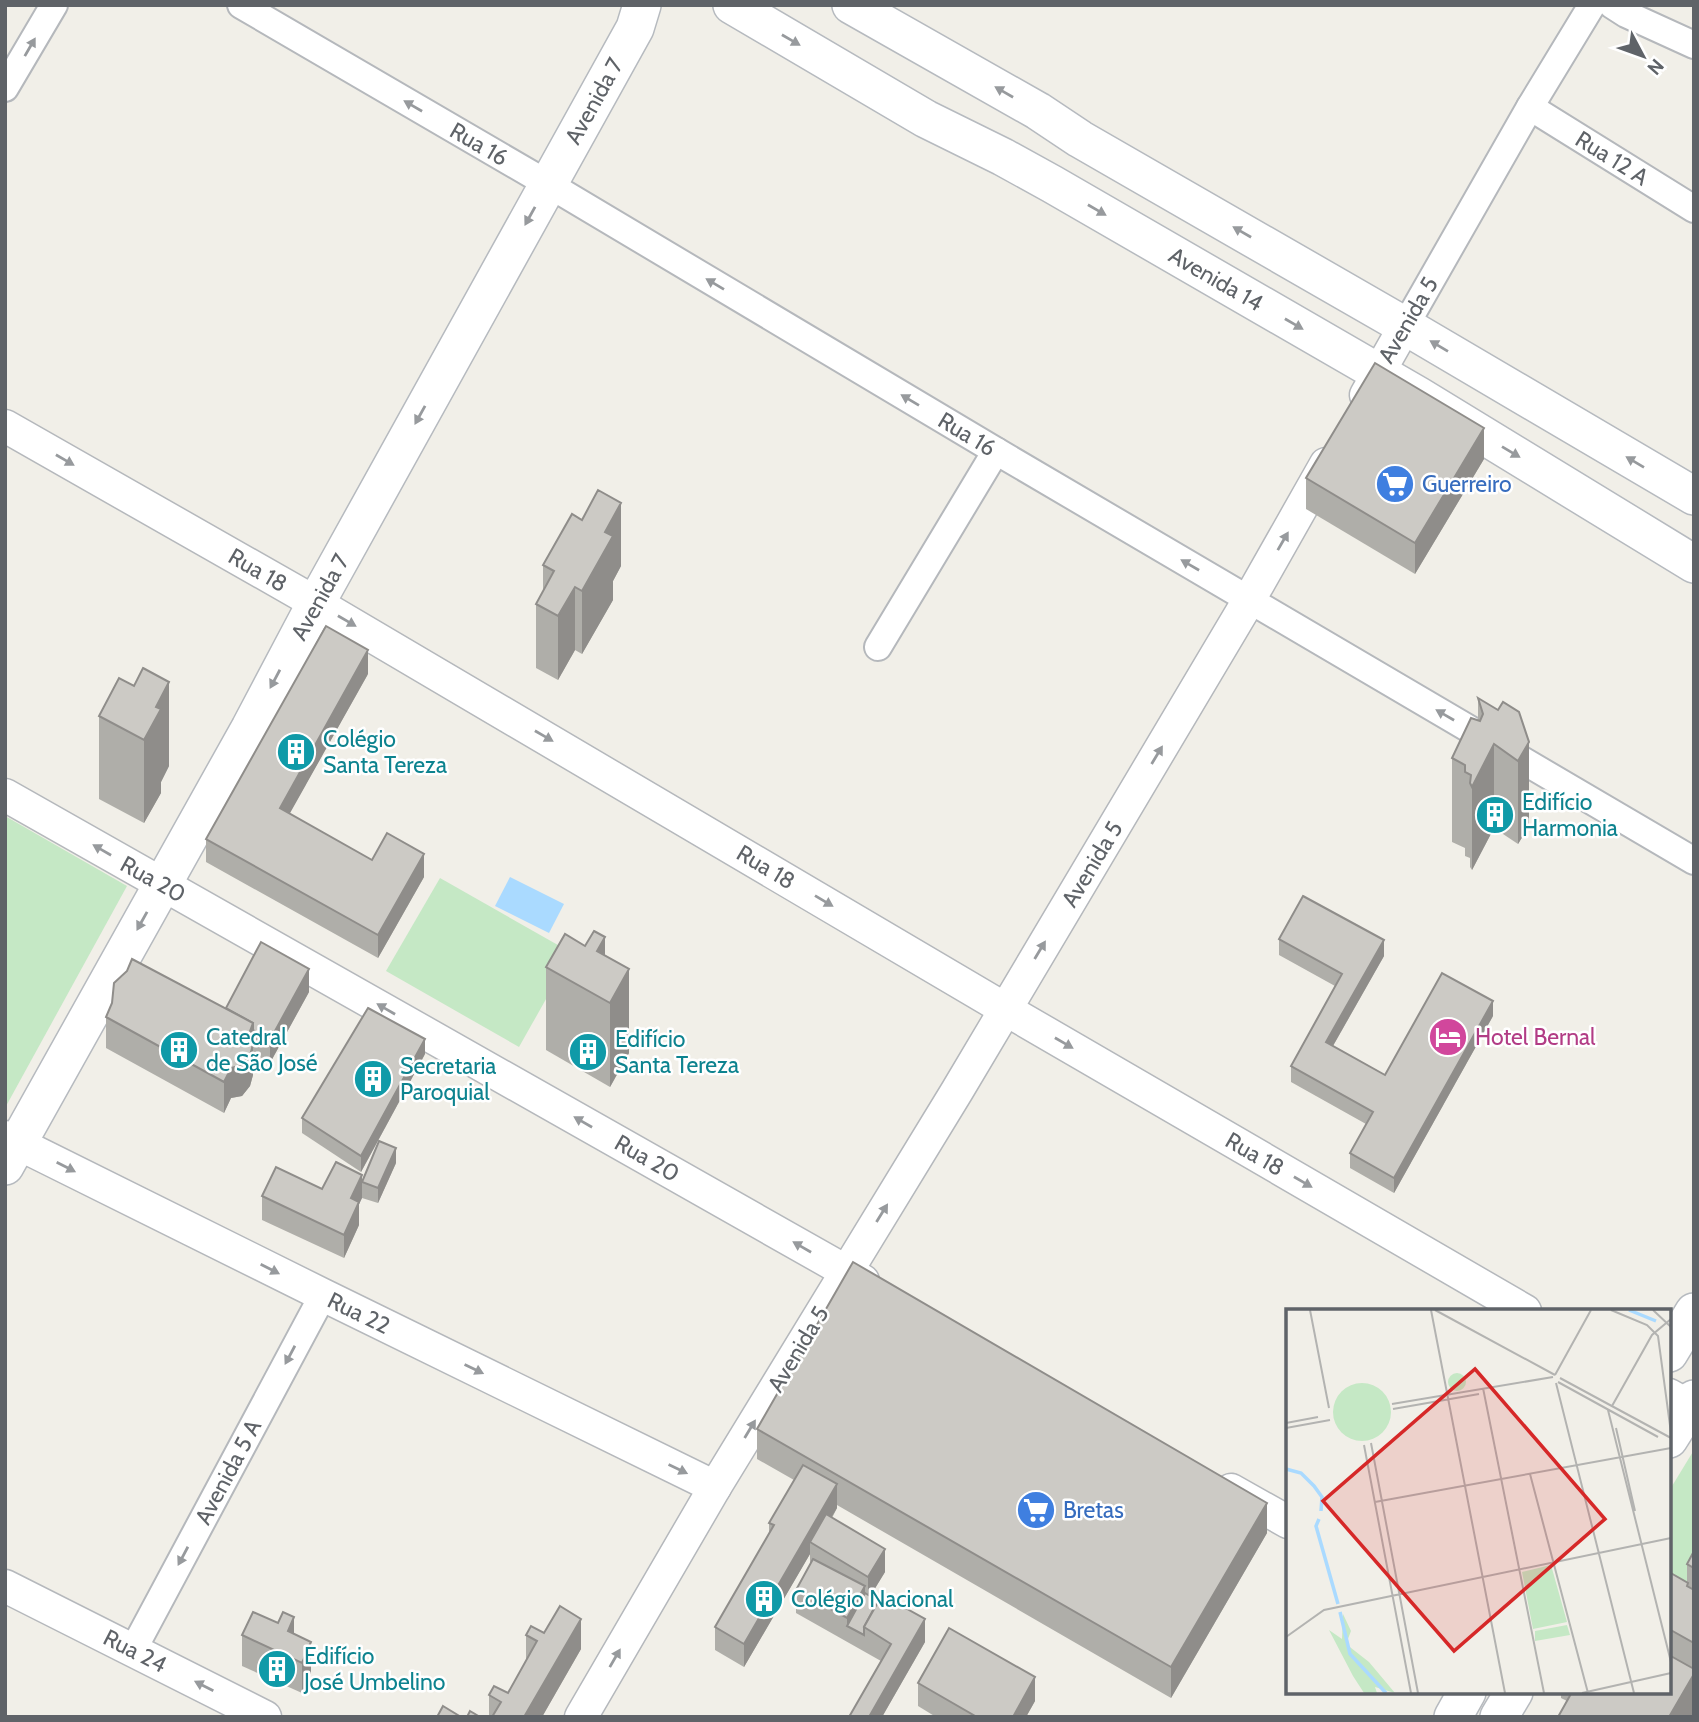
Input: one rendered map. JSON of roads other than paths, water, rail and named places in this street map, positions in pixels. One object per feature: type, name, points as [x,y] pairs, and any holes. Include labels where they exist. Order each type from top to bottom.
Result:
[{"type":"main road","name":"Avenida 14","points":[[732,5],[926,119],[1052,184],[1419,396],[1694,564]]},
{"type":"main road","points":[[851,5],[1038,111],[1080,139],[1694,496]]},
{"type":"main road","name":"Avenida 7","points":[[10,1149],[250,728],[316,603],[644,13]]},
{"type":"main road","points":[[1003,157],[1020,153],[1032,141],[1038,125],[1038,111]]},
{"type":"main road","points":[[1052,184],[1048,169],[1052,154],[1063,145],[1080,139]]},
{"type":"main road","points":[[1671,1350],[1694,1312]]},
{"type":"main road","points":[[1671,1435],[1687,1402]]},
{"type":"main road","points":[[1453,1717],[1466,1694]]},
{"type":"main road","points":[[1499,1717],[1513,1694]]},
{"type":"street","points":[[5,88],[54,5]]},
{"type":"street","name":"Rua 16","points":[[241,5],[1694,861]]},
{"type":"street","name":"Avenida 5","points":[[580,1717],[715,1487],[950,1102],[1249,600],[1530,107],[1592,5]]},
{"type":"street","points":[[1612,5],[1694,45]]},
{"type":"street","name":"Rua 12 A","points":[[1530,107],[1694,209]]},
{"type":"street","name":"Rua 18","points":[[5,426],[316,603],[1005,1009],[1522,1309]]},
{"type":"street","points":[[878,647],[996,451]]},
{"type":"street","name":"Rua 20","points":[[5,795],[882,1292]]},
{"type":"street","name":"Rua 22","points":[[10,1149],[323,1295],[715,1487]]},
{"type":"street","name":"Avenida 5 A","points":[[133,1650],[323,1295]]},
{"type":"street","points":[[1204,1475],[1286,1521]]},
{"type":"street","name":"Rua 24","points":[[5,1586],[265,1717]]},
{"type":"water","points":[[510,877],[564,904],[549,933],[495,906]]},
{"type":"place","name":"Guerreiro","points":[[1395,484]]},
{"type":"place","name":"Colégio Santa Tereza","points":[[296,752]]},
{"type":"place","name":"Edifício Harmonia","points":[[1495,815]]},
{"type":"place","name":"Hotel Bernal","points":[[1448,1037]]},
{"type":"place","name":"Catedral de São José","points":[[179,1050]]},
{"type":"place","name":"Edifício Santa Tereza","points":[[588,1052]]},
{"type":"place","name":"Secretaria Paroquial","points":[[373,1079]]},
{"type":"place","name":"Bretas","points":[[1036,1510]]},
{"type":"place","name":"Colégio Nacional","points":[[764,1599]]},
{"type":"place","name":"Edifício José Umbelino","points":[[277,1669]]}]
